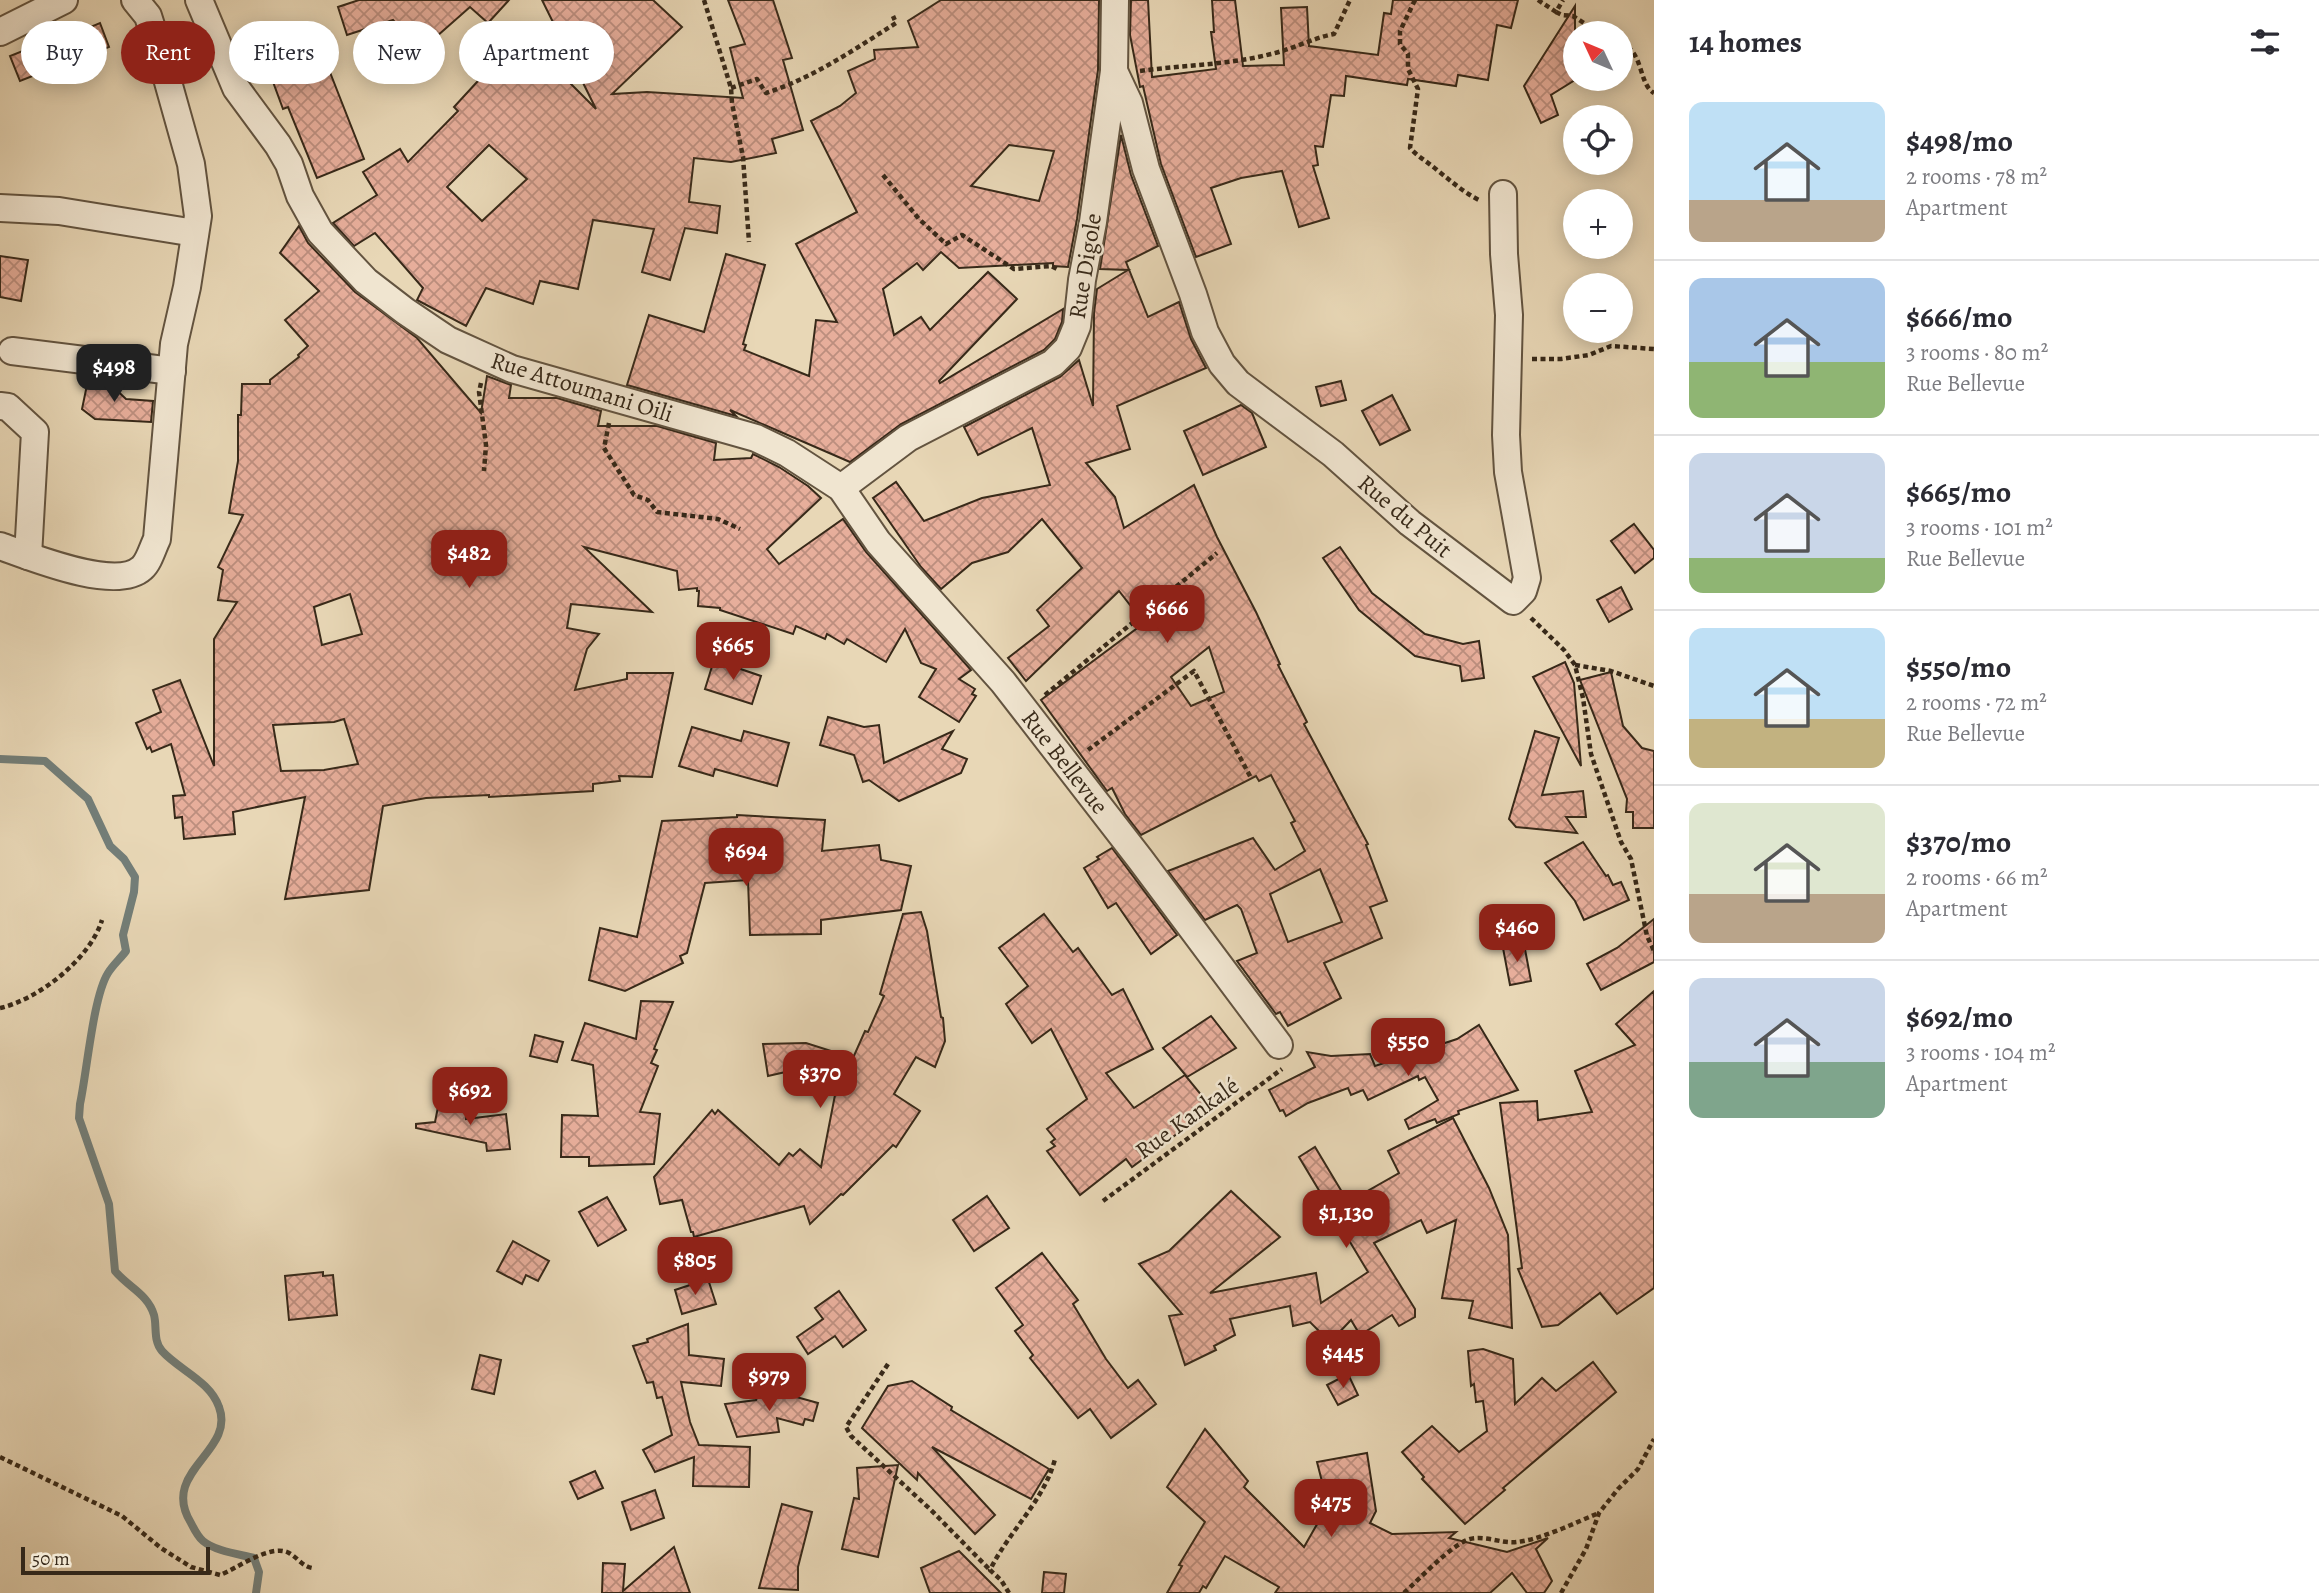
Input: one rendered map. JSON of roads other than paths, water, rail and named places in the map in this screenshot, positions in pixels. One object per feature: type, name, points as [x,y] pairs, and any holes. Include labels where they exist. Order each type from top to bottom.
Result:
[{"type":"street","points":[[0,32],[64,0]]},
{"type":"street","points":[[0,546],[69,570],[124,578],[144,568],[157,539],[174,344],[187,287],[198,216],[191,164],[148,16],[135,0]]},
{"type":"street","name":"Rue Attoumani Oili","points":[[199,0],[236,88],[278,145],[289,164],[300,197],[320,232],[366,281],[405,312],[448,340],[512,369],[756,438],[787,453],[841,488]]},
{"type":"street","name":"Rue Digole","points":[[841,488],[908,438],[1053,363],[1068,348],[1077,326],[1114,71],[1115,0]]},
{"type":"street","name":"Rue du Puit","points":[[1114,71],[1129,103],[1146,169],[1205,332],[1222,363],[1238,383],[1333,454],[1410,523],[1513,601],[1523,591],[1527,578],[1508,472],[1506,424],[1509,315],[1503,203]]},
{"type":"street","points":[[0,208],[59,211],[195,233]]},
{"type":"street","points":[[12,351],[172,371]]},
{"type":"street","points":[[0,406],[8,407],[35,432],[28,556]]},
{"type":"street","name":"Rue Bellevue","points":[[841,488],[878,542],[978,652],[1027,713],[1285,1054]]},
{"type":"waterway","points":[[0,759],[45,761],[88,799],[110,846],[124,859],[135,877],[123,935],[126,951],[108,973],[98,999],[79,1118],[109,1204],[115,1271],[151,1308],[157,1343],[162,1351],[209,1390],[219,1407],[221,1423],[217,1437],[190,1475],[184,1489],[184,1505],[193,1528],[203,1541],[220,1550],[254,1558],[259,1572],[256,1593]]}]
